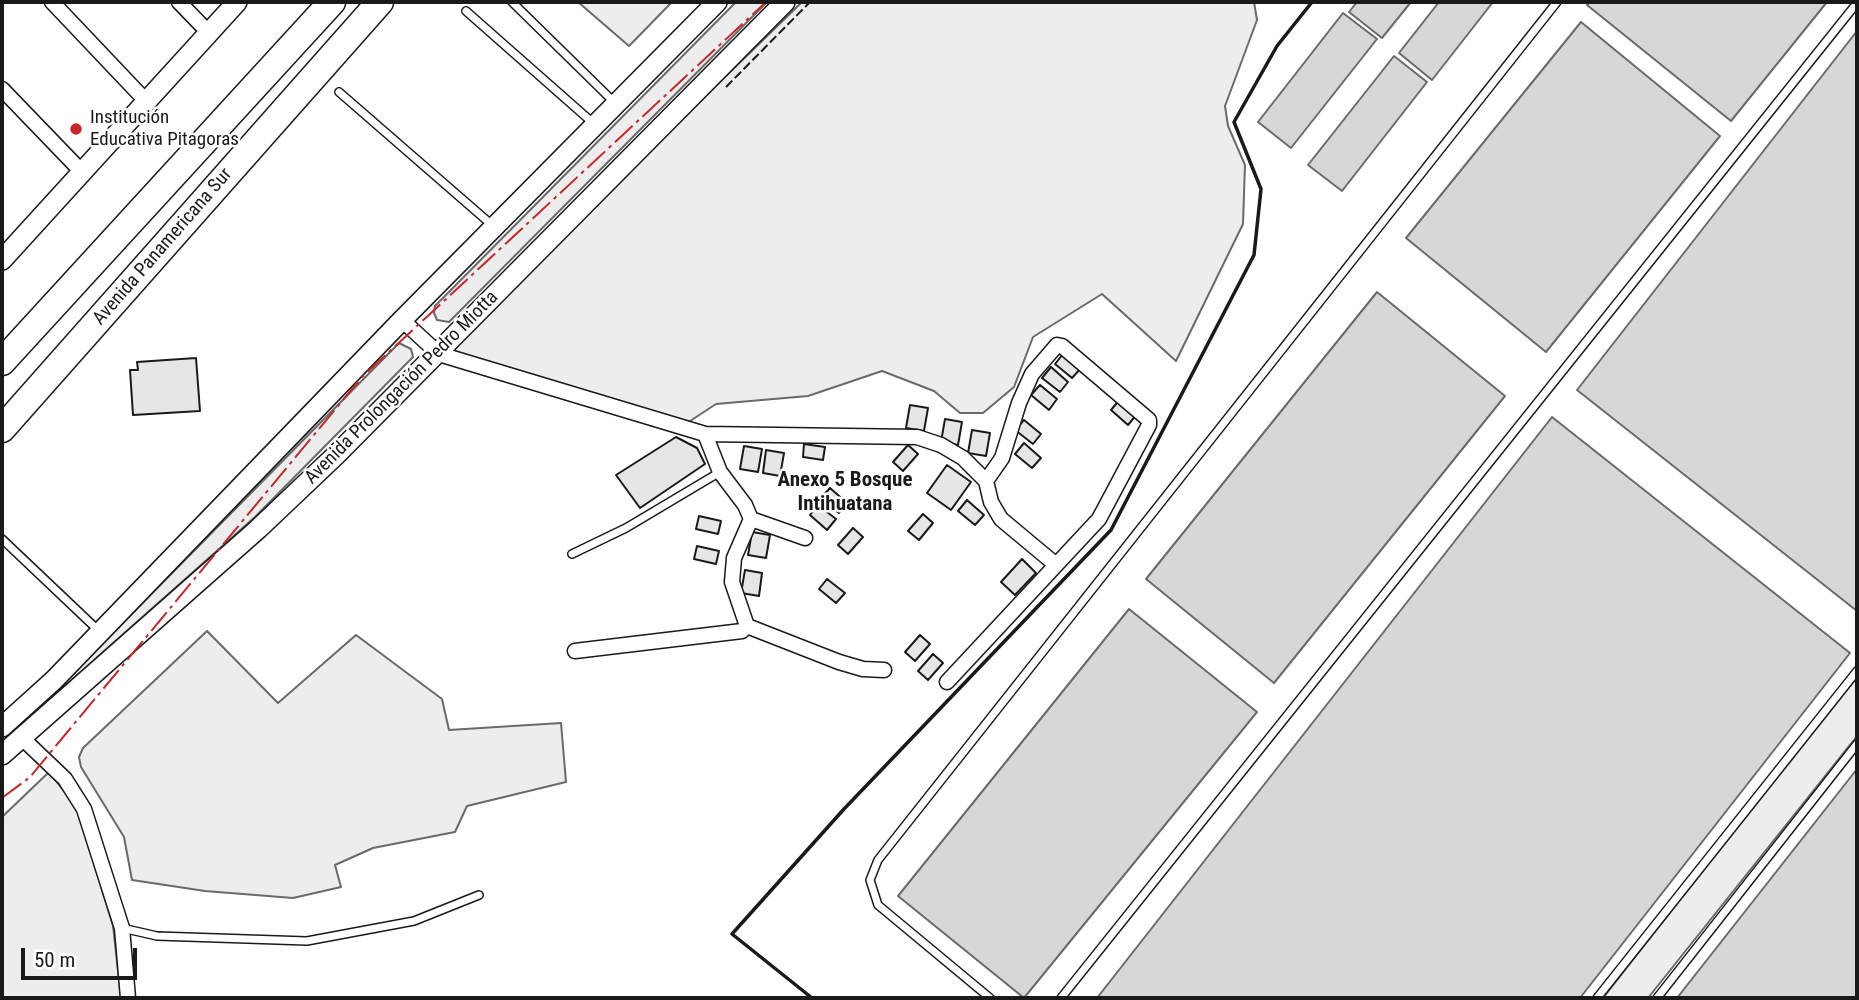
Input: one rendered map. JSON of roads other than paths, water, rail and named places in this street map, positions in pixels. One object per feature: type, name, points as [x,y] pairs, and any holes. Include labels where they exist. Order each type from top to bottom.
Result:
[{"type":"highway","points":[[296,41],[317,2]]},
{"type":"highway","name":"Avenida Panamericana Sur","points":[[5,357],[332,2]]},
{"type":"highway","name":"Avenida Panamericana Sur","points":[[2,429],[380,2]]},
{"type":"main road","points":[[2,260],[237,2]]},
{"type":"main road","points":[[2,727],[54,680],[402,320],[717,2]]},
{"type":"main road","name":"Avenida Prolongación Pedro Miotta","points":[[2,755],[258,529],[439,354],[785,2]]},
{"type":"street","points":[[52,2],[145,100]]},
{"type":"street","points":[[179,2],[208,32]]},
{"type":"street","points":[[4,97],[81,171]]},
{"type":"street","points":[[402,320],[439,354],[705,434],[917,437],[963,458],[986,481],[991,502],[1001,519],[1055,564]]},
{"type":"street","points":[[947,682],[1099,519],[1149,425],[1145,414],[1057,345],[1032,374],[1019,403],[1002,457],[986,481]]},
{"type":"street","points":[[705,434],[720,472],[746,505],[751,519],[734,558],[732,582],[747,626],[839,662],[863,669],[884,670]]},
{"type":"street","points":[[751,519],[805,538]]},
{"type":"street","points":[[575,651],[743,631],[747,626]]},
{"type":"street","points":[[22,737],[75,792],[84,809],[122,928],[128,998]]},
{"type":"lane","points":[[512,2],[617,105]]},
{"type":"lane","points":[[990,998],[878,905],[870,880],[878,860],[1557,2]]},
{"type":"lane","points":[[1061,998],[1857,3]]},
{"type":"lane","points":[[466,11],[596,126]]},
{"type":"lane","points":[[339,92],[495,228]]},
{"type":"lane","points":[[572,554],[626,528],[720,472]]},
{"type":"lane","points":[[2,539],[100,632]]},
{"type":"lane","points":[[1597,998],[1857,671]]},
{"type":"lane","points":[[1657,998],[1857,744]]},
{"type":"lane","points":[[122,928],[157,936],[307,941],[414,921],[479,895]]},
{"type":"place","name":"Institución Educativa Pitagoras","points":[[76,129]]},
{"type":"district","name":"Anexo 5 Bosque Intihuatana","points":[[845,493]]}]
